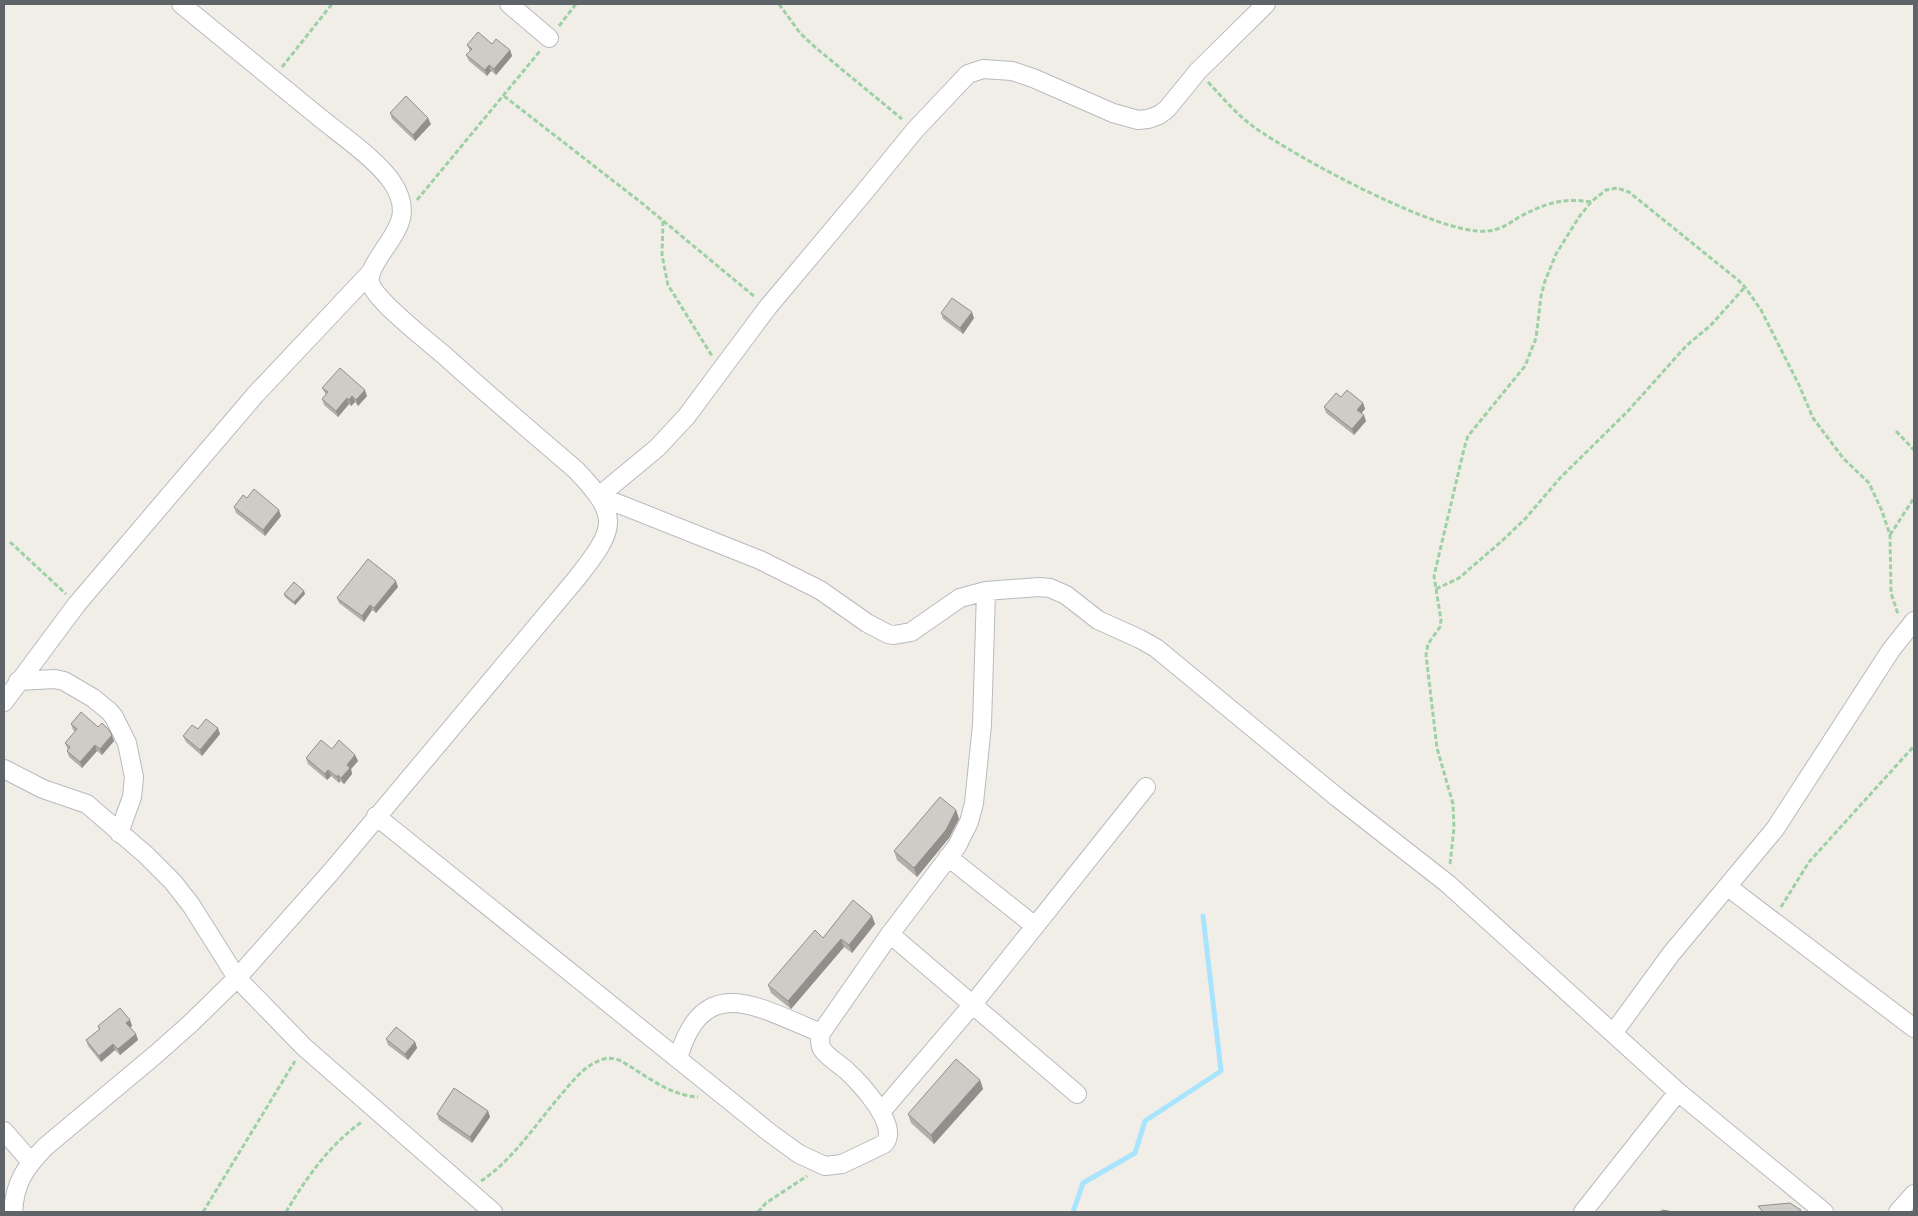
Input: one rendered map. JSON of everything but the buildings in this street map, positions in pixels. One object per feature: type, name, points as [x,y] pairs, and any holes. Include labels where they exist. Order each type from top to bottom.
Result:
[{"type":"street","points":[[4,702],[77,604],[255,395],[371,272],[395,234],[401,220],[398,197],[391,181],[377,166],[181,4]]},
{"type":"street","points":[[509,4],[549,38]]},
{"type":"street","points":[[599,496],[657,448],[686,418],[768,307],[915,130],[962,78],[975,70],[992,68],[1012,71],[1033,78],[1113,113],[1138,120],[1159,115],[1167,109],[1177,94],[1198,71],[1266,4]]},
{"type":"street","points":[[13,1212],[14,1196],[20,1178],[31,1162],[45,1147],[183,1030],[238,978],[331,872],[597,552],[606,538],[608,522],[599,496],[576,470],[502,407],[381,298],[371,284],[371,272]]},
{"type":"street","points":[[599,496],[760,560],[820,590],[867,623],[888,634],[903,635],[911,632],[960,598],[986,591],[1039,587],[1059,591],[1071,598],[1098,620],[1140,638],[1156,648],[1338,798],[1448,884],[1614,1032],[1678,1092],[1824,1212]]},
{"type":"street","points":[[376,816],[789,1148],[811,1161],[825,1166],[842,1164],[884,1144],[888,1138],[888,1130],[881,1112],[871,1096],[823,1050],[820,1041],[821,1034],[828,1020],[965,833],[974,803],[984,692],[986,591]]},
{"type":"street","points":[[1614,1032],[1671,954],[1775,829],[1891,650],[1912,626]]},
{"type":"street","points":[[18,681],[55,679],[64,681],[93,698],[114,717],[127,743],[134,777],[132,797],[119,833]]},
{"type":"street","points":[[4,769],[43,789],[87,804],[146,855],[173,882],[214,939],[238,978],[304,1047],[493,1212]]},
{"type":"street","points":[[881,1112],[973,1004],[1146,786]]},
{"type":"street","points":[[948,857],[1035,926]]},
{"type":"street","points":[[1728,887],[1914,1028]]},
{"type":"street","points":[[890,934],[1076,1094]]},
{"type":"street","points":[[678,1059],[683,1041],[694,1022],[712,1007],[728,1002],[754,1006],[821,1034]]},
{"type":"street","points":[[1583,1212],[1678,1092]]},
{"type":"street","points":[[4,1131],[31,1162]]},
{"type":"street","points":[[1898,1212],[1914,1194]]},
{"type":"path","points":[[272,79],[332,4]]},
{"type":"path","points":[[401,220],[504,96],[576,4]]},
{"type":"path","points":[[779,4],[800,33],[816,48],[915,130]]},
{"type":"path","points":[[1198,71],[1253,126],[1282,146],[1356,185],[1414,212],[1437,220],[1466,229],[1488,231],[1498,229],[1541,206],[1555,201],[1577,200],[1591,202]]},
{"type":"path","points":[[504,96],[663,220],[768,307]]},
{"type":"path","points":[[1448,884],[1454,828],[1453,804],[1437,748],[1426,655],[1428,644],[1436,635],[1442,620],[1434,576],[1436,562],[1468,436],[1524,366],[1536,338],[1541,296],[1556,254],[1579,217],[1591,202],[1606,190],[1614,188],[1629,192],[1745,287],[1774,332],[1813,418],[1843,458],[1869,483],[1882,510],[1890,535],[1891,592],[1898,614],[1912,626]]},
{"type":"path","points":[[663,220],[662,255],[668,285],[720,370]]},
{"type":"path","points":[[1436,589],[1459,578],[1526,518],[1560,478],[1634,404],[1686,346],[1711,325],[1745,287]]},
{"type":"path","points":[[1896,431],[1914,450]]},
{"type":"path","points":[[1890,535],[1914,498]]},
{"type":"path","points":[[10,542],[77,604]]},
{"type":"path","points":[[1773,920],[1809,862],[1914,746]]},
{"type":"path","points":[[204,1212],[304,1047]]},
{"type":"path","points":[[468,1190],[491,1174],[506,1159],[578,1075],[602,1060],[611,1058],[619,1060],[654,1082],[680,1094],[705,1097],[721,1095]]},
{"type":"path","points":[[286,1212],[305,1180],[329,1152],[350,1130],[377,1110]]},
{"type":"path","points":[[758,1212],[766,1203],[795,1183],[825,1166]]},
{"type":"waterway","points":[[1073,1212],[1083,1183],[1135,1153],[1145,1121],[1221,1071],[1203,916]]}]
